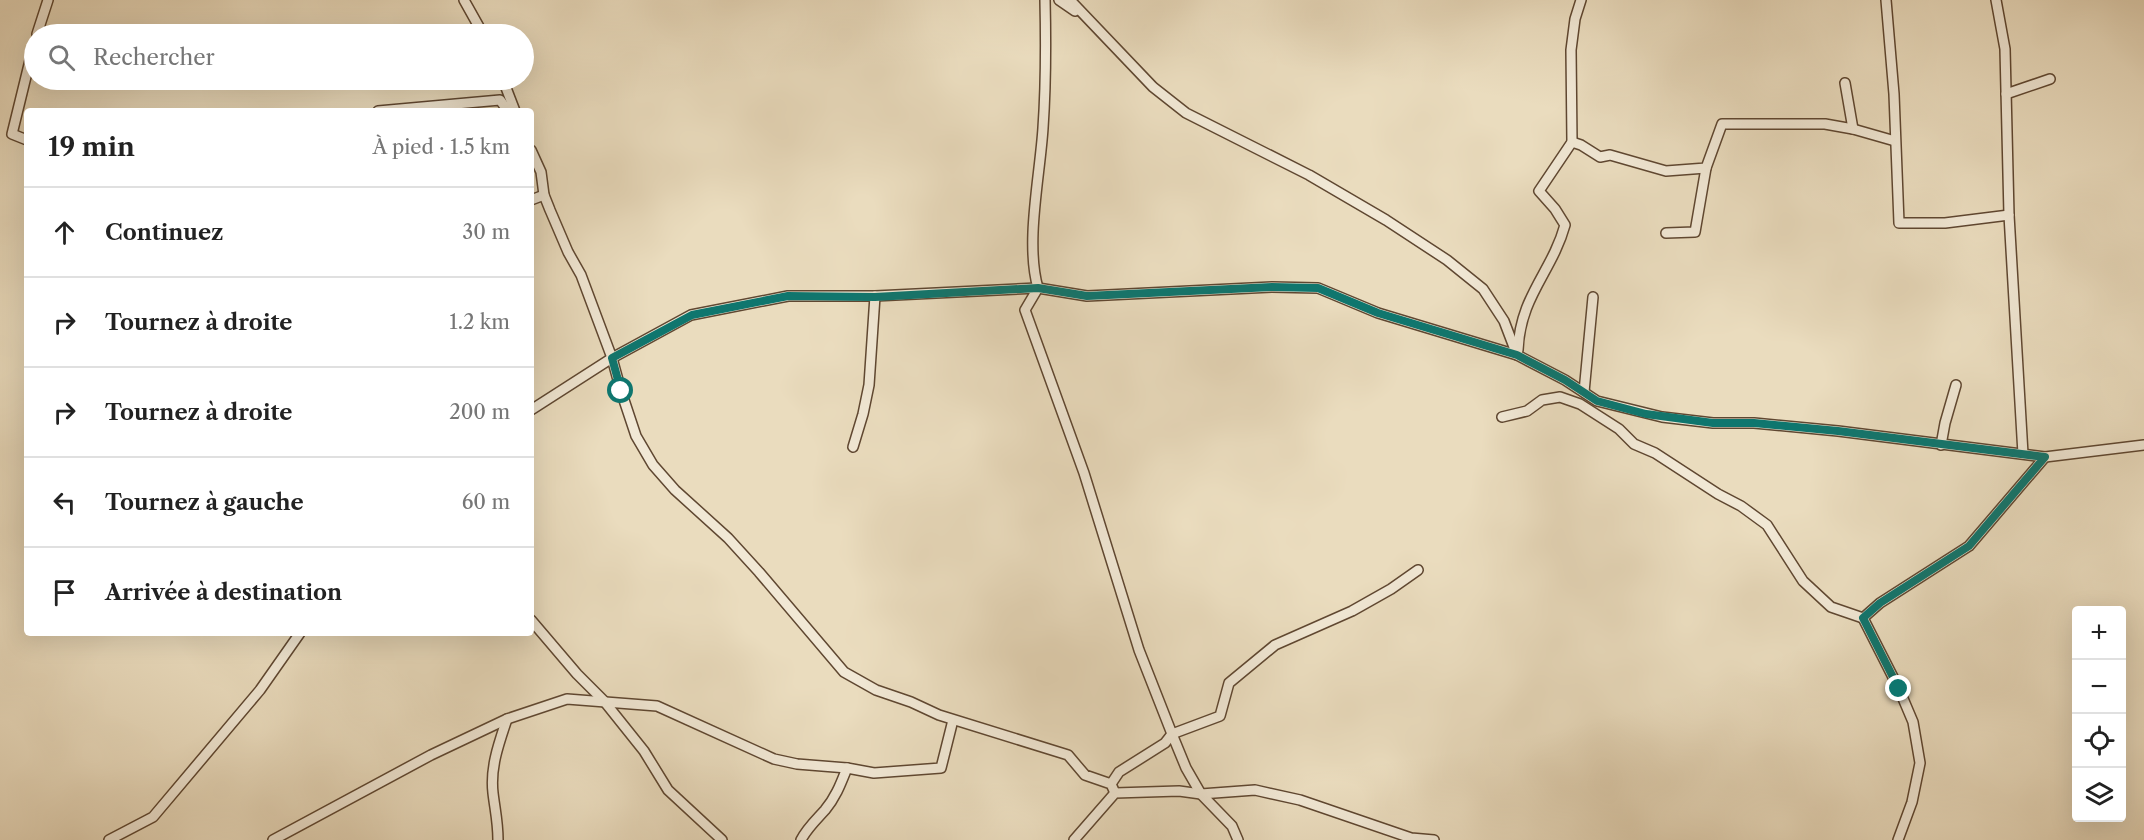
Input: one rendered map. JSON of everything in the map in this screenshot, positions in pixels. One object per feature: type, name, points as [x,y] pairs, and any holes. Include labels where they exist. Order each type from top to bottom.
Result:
[{"type":"street","points":[[40,24],[48,0]]},
{"type":"street","points":[[464,0],[477,24]]},
{"type":"street","points":[[1045,0],[1047,42],[1043,129],[1034,231],[1035,276],[1038,288],[1025,310],[1084,473],[1139,650],[1172,734],[1186,768],[1201,794],[1232,826],[1238,840]]},
{"type":"street","points":[[1059,0],[1091,23]]},
{"type":"street","points":[[1070,0],[1153,87],[1186,113],[1308,175],[1386,220],[1447,260],[1483,289],[1504,321],[1517,355]]},
{"type":"street","points":[[1517,355],[1518,329],[1526,306],[1545,267],[1560,244],[1565,225],[1539,191],[1572,142],[1571,50],[1575,19],[1581,0]]},
{"type":"street","points":[[1886,0],[1893,82],[1899,223],[1945,223],[2009,215]]},
{"type":"street","points":[[1996,0],[2005,49],[2009,215],[2023,454]]},
{"type":"street","points":[[2006,94],[2050,79]]},
{"type":"street","points":[[1845,83],[1853,129]]},
{"type":"street","points":[[12,134],[24,85]]},
{"type":"street","points":[[507,90],[514,108]]},
{"type":"street","points":[[411,108],[500,100],[506,108]]},
{"type":"street","points":[[1666,233],[1695,232],[1706,168],[1722,124],[1799,123],[1853,129],[1895,141]]},
{"type":"street","points":[[0,132],[24,139]]},
{"type":"street","points":[[1572,142],[1600,157],[1610,155],[1666,171],[1706,168]]},
{"type":"street","points":[[534,157],[541,172],[544,195],[568,252],[582,274],[612,358],[636,436],[653,465],[675,490],[728,538],[844,672],[876,690],[953,720],[1068,755],[1085,775],[1113,788],[1201,794],[1255,790],[1300,800],[1411,838],[1434,840]]},
{"type":"street","points":[[534,199],[544,195]]},
{"type":"street","points":[[534,408],[612,358],[692,315],[788,296],[875,297],[1038,288],[1087,296],[1272,287],[1318,288],[1378,313],[1517,355],[1565,380],[1597,401],[1662,417],[1713,423],[1754,423],[1838,431],[2045,457],[2144,445]]},
{"type":"street","points":[[853,447],[864,414],[869,385],[875,297]]},
{"type":"street","points":[[1584,392],[1593,297]]},
{"type":"street","points":[[1941,445],[1947,414],[1956,386]]},
{"type":"street","points":[[1502,417],[1527,411],[1542,400],[1560,397],[1580,404],[1619,429],[1634,444],[1655,453],[1741,506],[1767,525],[1803,581],[1831,607],[1863,618],[1913,722],[1920,763],[1912,802],[1898,840]]},
{"type":"street","points":[[1863,618],[1880,603],[1969,546],[2045,457]]},
{"type":"street","points":[[1074,840],[1113,788],[1119,772],[1165,744],[1172,734],[1220,716],[1229,683],[1275,645],[1352,611],[1391,589],[1418,570]]},
{"type":"street","points":[[534,624],[577,675],[604,700],[644,751],[668,790],[722,840]]},
{"type":"street","points":[[109,840],[153,817],[260,690],[298,636]]},
{"type":"street","points":[[273,840],[431,755],[507,719],[567,699],[604,700],[657,706],[774,759],[874,773],[941,768],[953,720]]},
{"type":"street","points":[[498,840],[498,818],[492,792],[493,776],[495,753],[507,719]]},
{"type":"street","points":[[801,840],[806,830],[838,793],[847,768]]},
{"type":"route","points":[[621,391],[612,358],[692,315],[788,296],[875,297],[1038,288],[1087,296],[1272,287],[1318,288],[1378,313],[1517,355],[1565,380],[1597,401],[1646,414],[1713,423],[1754,423],[1838,431],[2045,457],[1969,546],[1880,603],[1863,618],[1899,689]]}]
